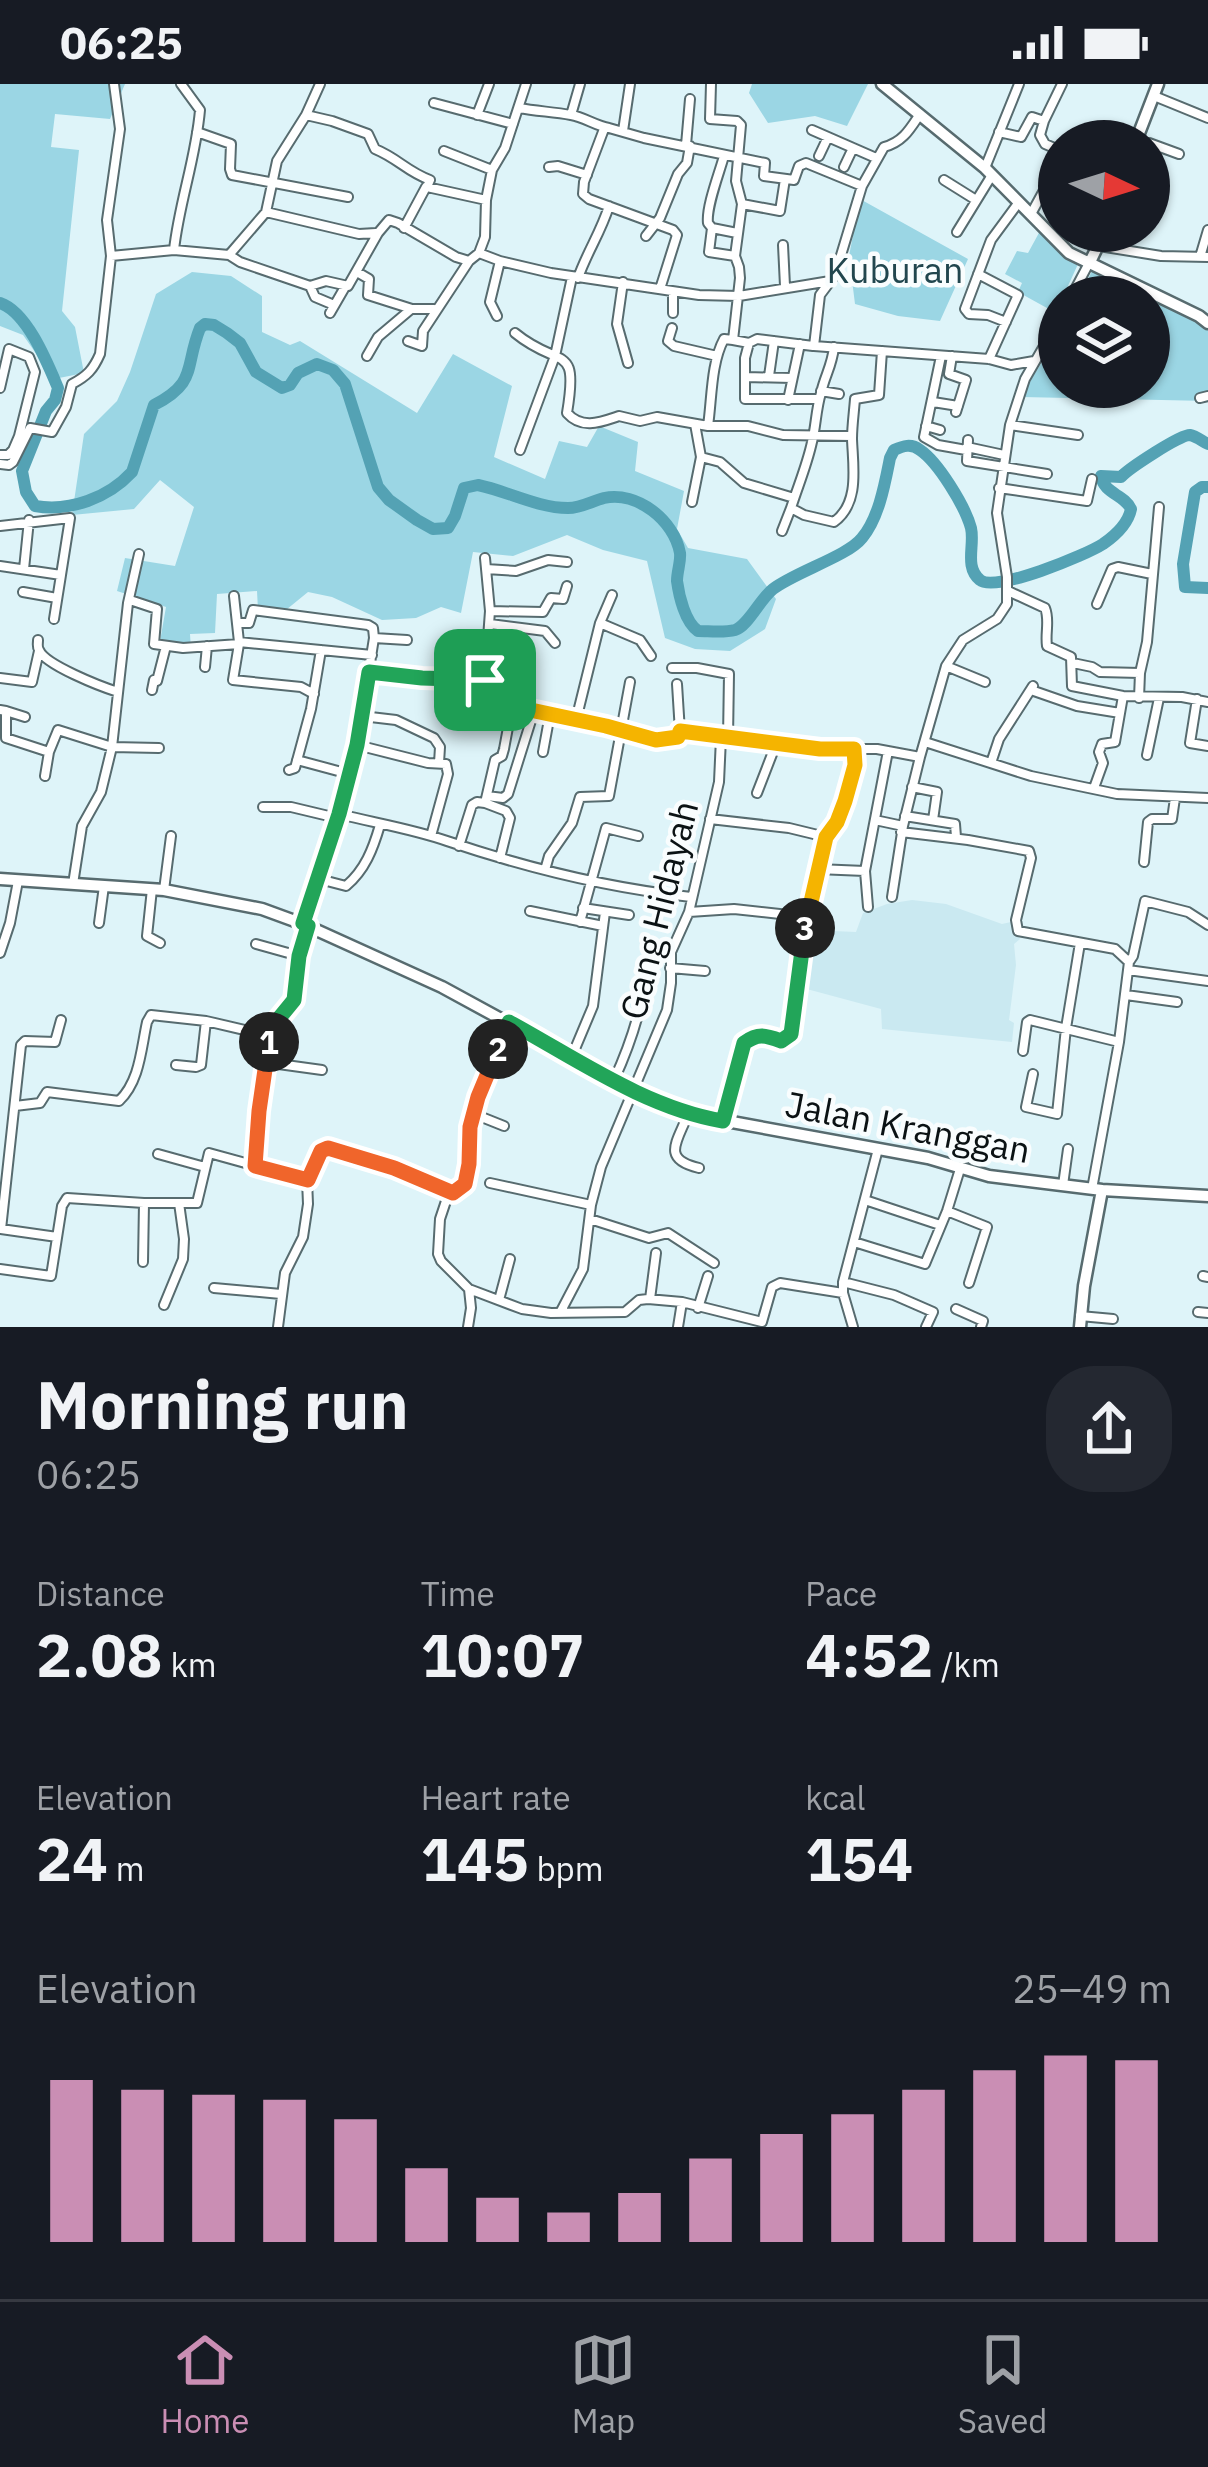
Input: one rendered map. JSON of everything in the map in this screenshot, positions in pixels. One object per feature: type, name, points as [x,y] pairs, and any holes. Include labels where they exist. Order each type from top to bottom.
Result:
[{"type":"main road","points":[[882,84],[988,172],[1078,260],[1208,323]]},
{"type":"main road","points":[[1147,120],[1156,90]]},
{"type":"main road","points":[[1090,262],[1096,252]]},
{"type":"main road","name":"Jalan Kranggan","points":[[0,879],[158,890],[262,909],[380,957],[634,1091],[688,1114],[1063,1186],[1208,1196]]},
{"type":"main road","points":[[1080,1322],[1097,1190]]},
{"type":"street","points":[[0,388],[10,349],[29,356],[35,372],[20,436],[13,450],[0,459],[9,465],[27,431],[52,432],[72,384],[94,369],[100,354],[111,256],[107,220],[120,129],[114,84]]},
{"type":"street","points":[[174,250],[200,110],[181,84]]},
{"type":"street","points":[[229,255],[266,212],[277,161],[320,84]]},
{"type":"street","points":[[478,115],[489,84]]},
{"type":"street","points":[[572,115],[580,84]]},
{"type":"street","points":[[623,131],[630,84]]},
{"type":"street","points":[[711,84],[710,119],[741,125],[736,181],[742,204],[734,256],[740,267],[740,296],[733,340]]},
{"type":"street","points":[[408,341],[422,346],[423,331],[436,309],[469,260],[479,253],[492,170],[505,148],[523,85]]},
{"type":"street","points":[[1045,120],[1066,85]]},
{"type":"street","points":[[193,100],[197,86]]},
{"type":"street","points":[[957,232],[988,172],[1015,86]]},
{"type":"street","points":[[1156,90],[1208,118]]},
{"type":"street","points":[[646,236],[661,218],[687,163],[690,99]]},
{"type":"street","points":[[434,104],[513,124]]},
{"type":"street","points":[[518,108],[572,115],[604,129],[765,164],[764,176],[794,180],[799,166],[806,163],[862,186]]},
{"type":"street","points":[[814,346],[820,295],[843,254],[862,186],[884,147],[908,133],[920,114]]},
{"type":"street","points":[[306,115],[368,134],[375,149],[399,159],[406,171],[430,179],[404,228]]},
{"type":"street","points":[[999,132],[1021,137],[1031,118],[1040,120]]},
{"type":"street","points":[[604,129],[583,194],[673,230],[677,235],[660,289]]},
{"type":"street","points":[[812,130],[876,158]]},
{"type":"street","points":[[197,133],[231,144],[232,175],[348,197]]},
{"type":"street","points":[[819,156],[828,137]]},
{"type":"street","points":[[844,166],[853,148]]},
{"type":"street","points":[[444,151],[492,170]]},
{"type":"street","points":[[1170,151],[1179,154]]},
{"type":"street","points":[[724,156],[708,224],[737,233]]},
{"type":"street","points":[[549,167],[586,175]]},
{"type":"street","points":[[742,204],[780,211],[784,179]]},
{"type":"street","points":[[944,180],[976,200]]},
{"type":"street","points":[[427,187],[486,200]]},
{"type":"street","points":[[1031,214],[1038,201]]},
{"type":"street","points":[[1006,322],[965,311],[992,240],[1019,202]]},
{"type":"street","points":[[520,450],[542,397],[575,278],[600,234],[609,206]]},
{"type":"street","points":[[266,212],[359,234],[378,233]]},
{"type":"street","points":[[111,256],[174,250],[229,255],[310,286],[326,281],[345,286],[351,284],[389,220],[469,260]]},
{"type":"street","points":[[712,228],[709,252],[734,256]]},
{"type":"street","points":[[1136,252],[1204,257],[1208,230]]},
{"type":"street","points":[[783,244],[785,286]]},
{"type":"street","points":[[479,253],[575,278],[673,293],[740,296],[830,280]]},
{"type":"street","points":[[497,316],[490,302],[500,261]]},
{"type":"street","points":[[1082,276],[1090,262]]},
{"type":"street","points":[[357,272],[369,279],[368,295],[412,309],[436,309]]},
{"type":"street","points":[[978,274],[1018,295],[989,359]]},
{"type":"street","points":[[622,282],[617,325],[628,363]]},
{"type":"street","points":[[310,286],[315,297],[332,309],[345,286]]},
{"type":"street","points":[[673,293],[673,313]]},
{"type":"street","points":[[367,356],[378,338],[412,309]]},
{"type":"street","points":[[672,328],[668,341],[674,346],[717,356]]},
{"type":"street","points":[[515,333],[567,362],[573,376],[567,412],[572,419],[596,424],[619,416],[640,421],[657,417],[708,426],[748,426],[783,436],[852,436]]},
{"type":"street","points":[[708,426],[722,340],[989,359],[1011,365],[1035,360]]},
{"type":"street","points":[[769,376],[774,341]]},
{"type":"street","points":[[748,343],[745,399],[839,394]]},
{"type":"street","points":[[785,400],[800,344]]},
{"type":"street","points":[[782,531],[804,473],[834,347]]},
{"type":"street","points":[[701,457],[720,462],[744,483],[792,503],[804,515],[839,520],[848,510],[855,473],[855,399],[879,395],[882,351]]},
{"type":"street","points":[[892,897],[903,825],[946,667],[969,634],[1000,616],[1007,604],[997,513],[999,488],[1010,425],[1038,355]]},
{"type":"street","points":[[940,356],[924,437],[1047,473]]},
{"type":"street","points":[[933,402],[957,409],[966,380],[950,374],[952,356]]},
{"type":"street","points":[[746,376],[792,378]]},
{"type":"street","points":[[692,502],[701,457],[695,424]]},
{"type":"street","points":[[1010,425],[1078,435]]},
{"type":"street","points":[[926,426],[940,430]]},
{"type":"street","points":[[999,488],[1087,501],[1092,478]]},
{"type":"street","points":[[1139,698],[1159,507]]},
{"type":"street","points":[[0,526],[70,518],[54,619]]},
{"type":"street","points":[[25,569],[29,520]]},
{"type":"street","points":[[74,884],[82,826],[101,792],[112,747],[139,554]]},
{"type":"street","points":[[567,562],[548,560],[516,571],[485,564],[490,610],[486,700],[668,741],[680,731],[677,684]]},
{"type":"street","points":[[0,566],[61,575]]},
{"type":"street","points":[[1097,604],[1112,569],[1152,574]]},
{"type":"street","points":[[1008,585],[1046,608],[1047,646],[1071,657],[1072,686],[1123,697],[1203,701],[1190,743],[1208,746]]},
{"type":"street","points":[[490,610],[543,612],[551,598],[563,599],[568,586]]},
{"type":"street","points":[[23,592],[57,598]]},
{"type":"street","points":[[576,719],[600,623],[612,595]]},
{"type":"street","points":[[235,596],[239,643],[233,680],[296,686],[314,694]]},
{"type":"street","points":[[130,600],[158,609],[154,644],[239,643],[372,655]]},
{"type":"street","points":[[237,622],[249,623],[253,610],[368,625],[374,638],[357,745],[305,924],[294,1000],[276,1022],[264,1062],[255,1166]]},
{"type":"street","points":[[600,623],[640,640],[651,656]]},
{"type":"street","points":[[490,624],[545,631],[555,644]]},
{"type":"street","points":[[374,638],[407,640]]},
{"type":"street","points":[[0,678],[32,682],[39,646],[42,656],[118,692]]},
{"type":"street","points":[[152,690],[166,646]]},
{"type":"street","points":[[205,668],[207,646]]},
{"type":"street","points":[[289,770],[295,768],[321,650]]},
{"type":"street","points":[[1073,663],[1100,672],[1140,673]]},
{"type":"street","points":[[946,667],[985,682]]},
{"type":"street","name":"Gang Hidayah","points":[[561,1311],[583,1269],[591,1205],[602,1167],[667,1010],[676,938],[689,912],[718,782],[729,674],[672,668]]},
{"type":"street","points":[[369,672],[485,680]]},
{"type":"street","points":[[545,870],[572,823],[580,797],[609,796],[630,682]]},
{"type":"street","points":[[992,763],[999,740],[1032,687],[1077,706],[1120,713]]},
{"type":"street","points":[[1094,788],[1103,764],[1099,752],[1102,744],[1115,742],[1123,697]]},
{"type":"street","points":[[1147,754],[1159,698]]},
{"type":"street","points":[[486,800],[495,760],[502,756],[512,706]]},
{"type":"street","points":[[25,717],[3,711],[6,738],[49,752]]},
{"type":"street","points":[[459,846],[472,805],[508,794],[534,711]]},
{"type":"street","points":[[543,752],[550,714]]},
{"type":"street","points":[[362,716],[396,720],[427,734],[438,741],[439,763]]},
{"type":"street","points":[[45,776],[58,730],[112,747],[159,748]]},
{"type":"street","points":[[680,731],[920,757]]},
{"type":"street","points":[[925,742],[1031,776],[1117,794],[1208,798]]},
{"type":"street","points":[[757,793],[776,744]]},
{"type":"street","points":[[357,745],[428,764],[446,764],[449,768],[431,836]]},
{"type":"street","points":[[723,1121],[744,1043],[754,1035],[781,1041],[791,1034],[817,869],[826,837],[845,801],[855,765],[854,749]]},
{"type":"street","points":[[868,907],[865,871],[888,751]]},
{"type":"street","points":[[297,760],[350,774]]},
{"type":"street","points":[[912,787],[937,792],[933,820]]},
{"type":"street","points":[[1144,862],[1148,822],[1172,819],[1175,798]]},
{"type":"street","points":[[486,800],[511,818],[500,858]]},
{"type":"street","points":[[263,807],[338,816],[431,836],[591,882],[691,897]]},
{"type":"street","points":[[710,819],[826,837]]},
{"type":"street","points":[[875,820],[1028,851],[1031,858],[1016,920],[1018,931],[1114,949],[1129,966],[1208,981]]},
{"type":"street","points":[[903,825],[933,820],[956,824],[956,838]]},
{"type":"street","points":[[318,879],[350,884],[367,864],[380,825]]},
{"type":"street","points":[[580,922],[606,828],[638,836]]},
{"type":"street","points":[[160,943],[147,936],[171,836]]},
{"type":"street","points":[[817,869],[865,871]]},
{"type":"street","points":[[0,953],[18,881]]},
{"type":"street","points":[[98,923],[104,886]]},
{"type":"street","points":[[1097,1190],[1129,966],[1145,902],[1188,912],[1208,926]]},
{"type":"street","points":[[583,908],[629,916]]},
{"type":"street","points":[[689,912],[734,908],[807,917]]},
{"type":"street","points":[[530,911],[602,926]]},
{"type":"street","points":[[572,1056],[593,1006],[604,912]]},
{"type":"street","points":[[1033,1073],[1026,1107],[1058,1114],[1080,943]]},
{"type":"street","points":[[256,944],[299,956]]},
{"type":"street","points":[[614,1080],[635,1031],[650,948]]},
{"type":"street","points":[[670,968],[704,971]]},
{"type":"street","points":[[1126,995],[1177,1001]]},
{"type":"street","points":[[15,1106],[40,1103],[47,1092],[119,1101],[136,1076],[151,1015],[270,1036]]},
{"type":"street","points":[[57,1237],[1,1229],[5,1147],[21,1045],[55,1042],[62,1020]]},
{"type":"street","points":[[1023,1051],[1029,1020],[1119,1042]]},
{"type":"street","points":[[176,1065],[201,1065],[206,1022]]},
{"type":"street","points":[[509,1022],[474,1114],[467,1177],[463,1187],[447,1198],[440,1219],[441,1262],[469,1288],[536,1311],[625,1312],[648,1299],[682,1302],[762,1322],[772,1287],[780,1283],[843,1288],[893,1294],[933,1312],[926,1327]]},
{"type":"street","points":[[264,1062],[322,1070]]},
{"type":"street","points":[[474,1114],[504,1126]]},
{"type":"street","points":[[688,1114],[675,1156],[699,1168]]},
{"type":"street","points":[[278,1327],[285,1273],[303,1238],[308,1180],[321,1151],[328,1148],[394,1168],[453,1193]]},
{"type":"street","points":[[854,1327],[843,1288],[878,1148]]},
{"type":"street","points":[[1063,1186],[1068,1149]]},
{"type":"street","points":[[0,1269],[51,1276],[67,1198],[197,1203],[209,1153],[308,1180]]},
{"type":"street","points":[[158,1154],[205,1167]]},
{"type":"street","points":[[854,1242],[925,1264],[960,1168]]},
{"type":"street","points":[[490,1184],[591,1205]]},
{"type":"street","points":[[868,1201],[941,1225]]},
{"type":"street","points":[[143,1262],[144,1203]]},
{"type":"street","points":[[164,1305],[183,1259],[179,1203]]},
{"type":"street","points":[[947,1210],[987,1227],[969,1282]]},
{"type":"street","points":[[590,1220],[649,1238],[668,1233],[714,1263]]},
{"type":"street","points":[[648,1299],[656,1253]]},
{"type":"street","points":[[499,1300],[510,1259]]},
{"type":"street","points":[[698,1307],[707,1275]]},
{"type":"street","points":[[214,1288],[281,1294]]},
{"type":"street","points":[[468,1327],[469,1288]]},
{"type":"street","points":[[678,1327],[682,1302]]},
{"type":"street","points":[[956,1309],[983,1321],[981,1327]]},
{"type":"street","points":[[1080,1322],[1113,1319]]},
{"type":"shaded area","points":[[912,900],[946,904],[1002,924],[1011,922],[1020,939],[1014,944],[1012,1042],[882,1029],[881,1009],[803,988],[810,930],[856,932],[863,913]]},
{"type":"green space","points":[[0,84],[125,84],[110,119],[55,114],[51,147],[79,150],[62,311],[75,327],[84,373],[54,379],[23,335],[0,326]]},
{"type":"green space","points":[[752,84],[868,84],[847,126],[815,116],[768,123],[749,93]]},
{"type":"green space","name":"Kuburan","points":[[860,199],[968,259],[940,321],[855,304],[849,256]]},
{"type":"green space","points":[[1038,235],[1038,252],[1064,252],[1078,264],[1073,276],[1038,276],[1038,303],[1018,292],[1022,283],[1005,274],[1017,251],[1028,253]]},
{"type":"green space","points":[[192,272],[231,276],[262,296],[262,332],[290,345],[300,341],[417,413],[453,354],[512,386],[494,457],[545,479],[559,441],[587,447],[599,426],[638,442],[635,471],[684,491],[677,529],[688,548],[747,559],[776,599],[765,629],[730,651],[695,649],[665,638],[647,561],[567,535],[513,556],[473,552],[461,613],[441,607],[416,618],[382,620],[332,597],[308,592],[281,614],[258,610],[257,591],[217,594],[215,633],[190,634],[191,650],[159,647],[166,607],[117,591],[125,558],[175,566],[194,507],[160,480],[134,509],[72,515],[84,434],[117,401],[156,294]]},
{"type":"green space","points":[[1170,307],[1204,322],[1208,330],[1208,401],[1170,400]]},
{"type":"green space","points":[[1038,368],[1038,397],[1022,397]]},
{"type":"waterway","points":[[0,303],[27,327],[58,388],[22,471],[35,506],[88,501],[132,472],[154,405],[178,389],[188,373],[200,328],[214,325],[240,343],[256,372],[282,388],[317,364],[333,370],[345,384],[378,487],[389,500],[433,529],[448,528],[464,488],[478,485],[557,507],[573,508],[616,497],[652,510],[676,541],[679,594],[698,631],[740,628],[773,589],[855,545],[873,521],[890,458],[901,447],[920,450],[950,485],[971,528],[972,569],[989,583],[1061,564],[1117,533],[1131,509],[1106,487],[1101,476],[1121,477],[1185,436],[1208,444]]},
{"type":"waterway","points":[[1208,487],[1195,492],[1183,564],[1185,587],[1208,588]]},
{"type":"route","points":[[369,672],[485,680],[488,701],[656,740],[668,741],[680,731],[854,749],[855,765],[845,801],[826,837],[817,869],[803,938],[794,1028],[786,1040],[754,1035],[744,1043],[723,1121],[688,1114],[634,1091],[509,1022],[478,1097],[468,1137],[465,1184],[453,1193],[328,1148],[321,1151],[308,1180],[255,1166],[270,1036],[294,1000],[308,926],[303,923],[339,814],[369,672]]}]
